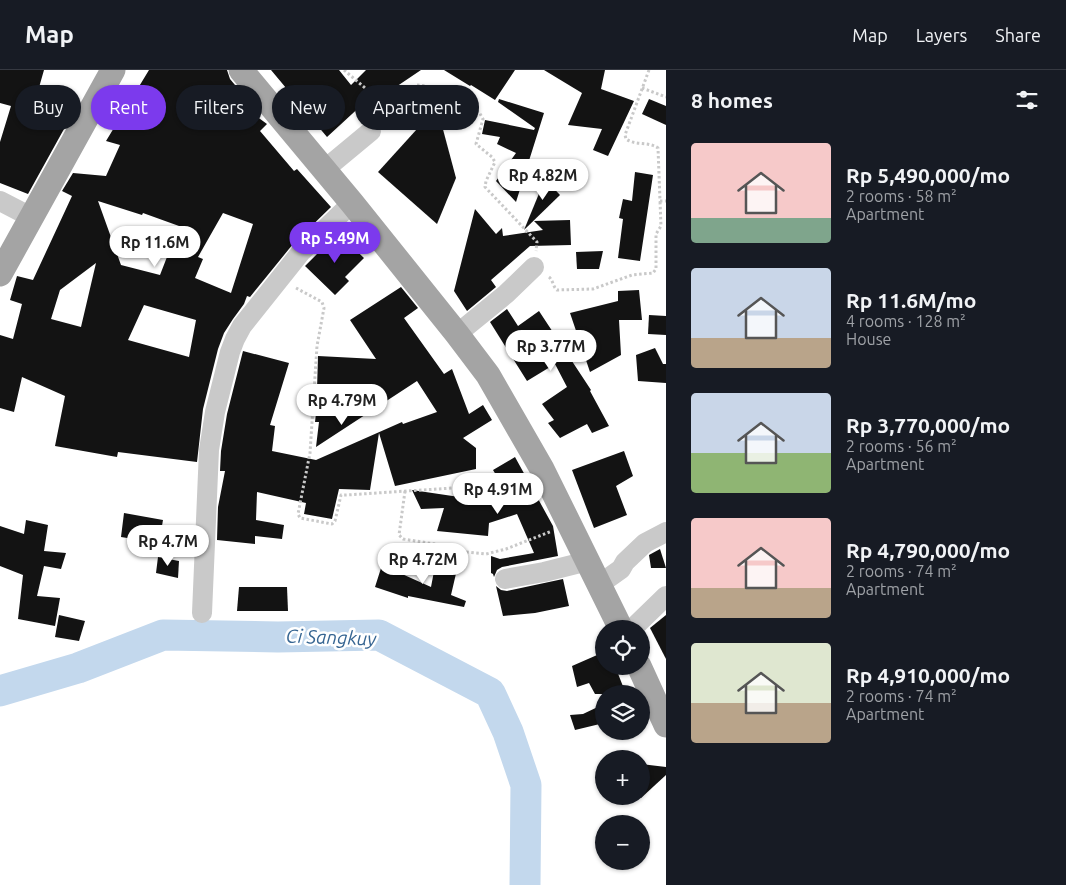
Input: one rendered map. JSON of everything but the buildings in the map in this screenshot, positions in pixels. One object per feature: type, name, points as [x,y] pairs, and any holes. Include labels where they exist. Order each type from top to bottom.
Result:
[{"type":"main road","points":[[0,274],[113,70]]},
{"type":"main road","points":[[241,70],[352,203],[457,334],[500,395],[540,467],[616,618]]},
{"type":"main road","points":[[642,675],[666,725]]},
{"type":"street","points":[[324,170],[371,131]]},
{"type":"street","points":[[0,201],[31,217]]},
{"type":"street","points":[[202,613],[209,450],[215,412],[235,339],[242,326],[301,252],[352,203]]},
{"type":"street","points":[[457,334],[506,294],[534,267]]},
{"type":"street","points":[[600,584],[621,569],[625,562],[645,543],[666,532]]},
{"type":"street","points":[[505,579],[588,561]]},
{"type":"street","points":[[641,620],[666,596]]},
{"type":"path","points":[[344,70],[385,105],[395,111],[416,85],[426,86],[479,112],[483,119],[476,144],[492,157],[495,162],[485,187],[537,242],[534,267],[551,279],[557,290],[593,289],[632,275],[653,273],[656,269],[656,234],[661,226],[658,148],[653,144],[633,143],[626,139],[625,135],[649,70]]},
{"type":"path","points":[[642,88],[666,97]]},
{"type":"path","points":[[660,201],[666,201]]},
{"type":"path","points":[[280,279],[322,302],[324,308],[317,346],[310,453],[298,514],[300,518],[332,524],[335,521],[341,496],[468,487],[476,490],[480,500],[486,500],[540,467]]},
{"type":"path","points":[[405,491],[399,535],[403,539],[454,547],[466,552],[486,554],[506,549],[570,525]]},
{"type":"waterway","name":"Ci Sangkuy","points":[[0,691],[78,668],[163,635],[278,637],[379,635],[490,693],[508,732],[526,785],[525,885]]}]
